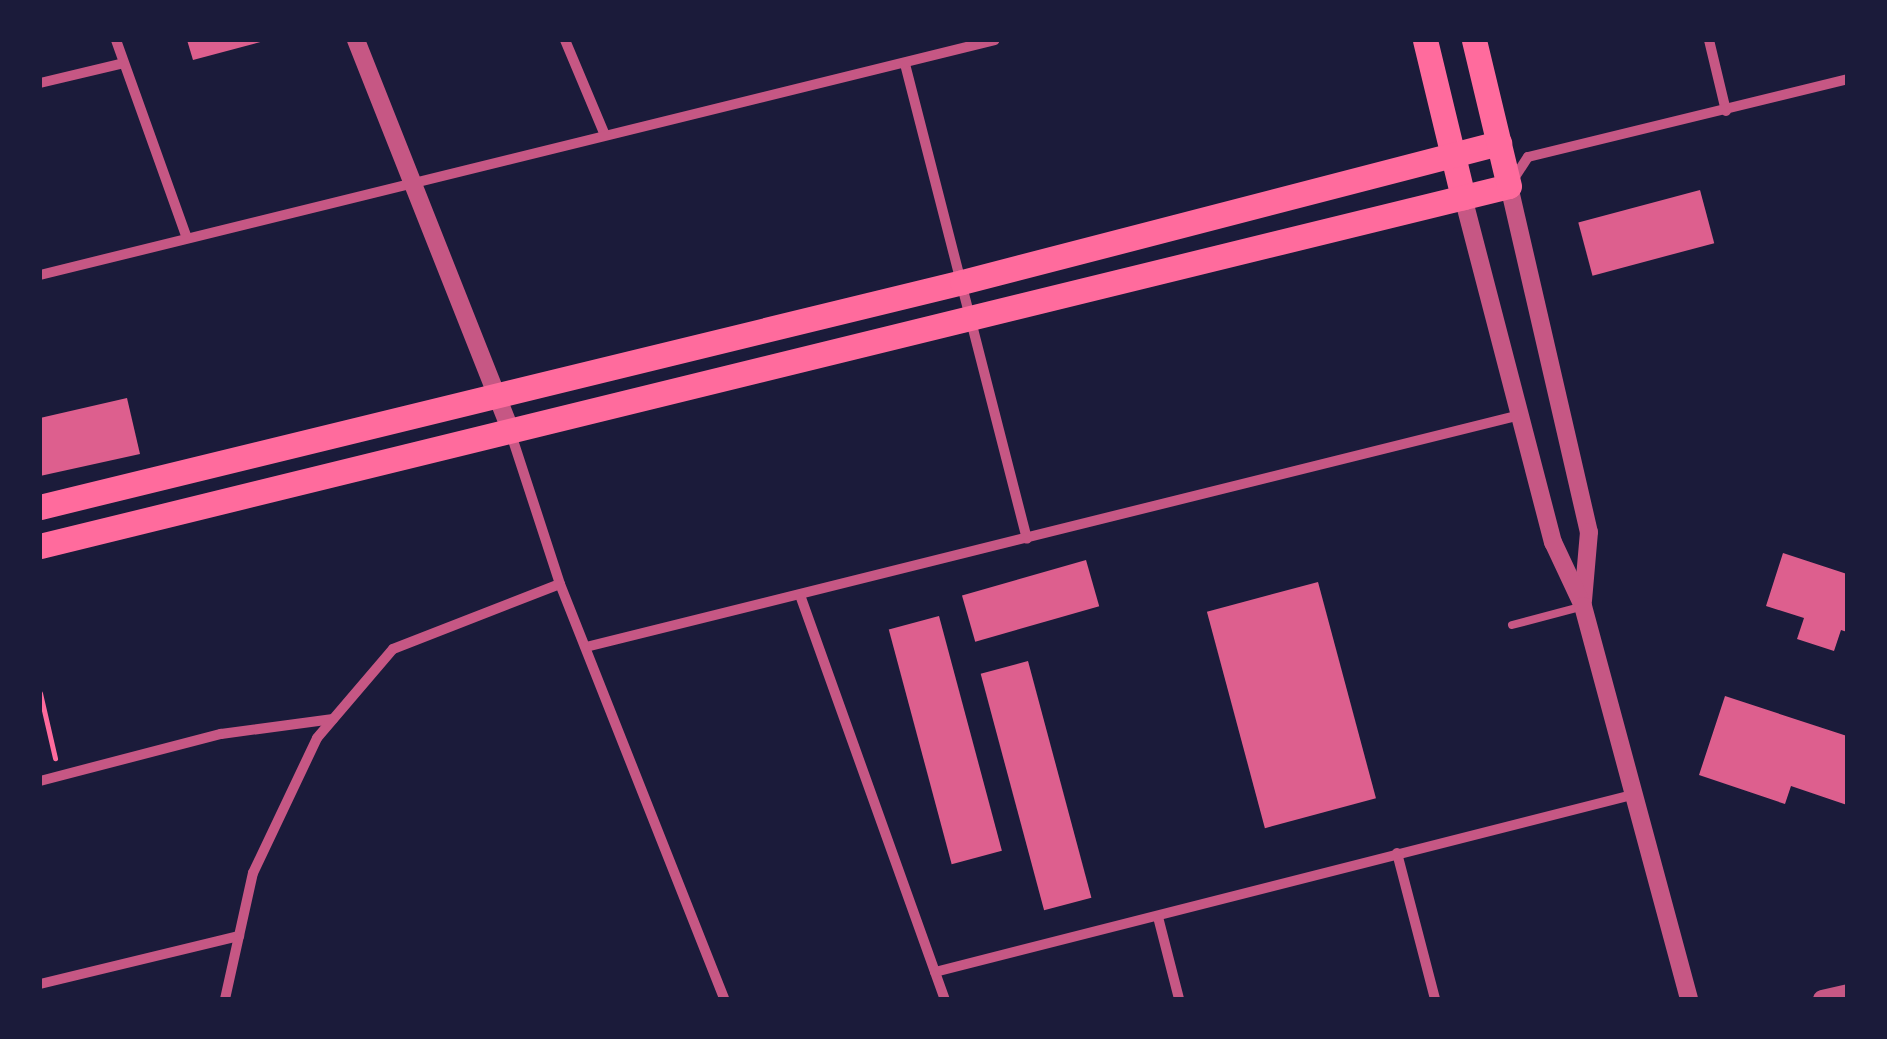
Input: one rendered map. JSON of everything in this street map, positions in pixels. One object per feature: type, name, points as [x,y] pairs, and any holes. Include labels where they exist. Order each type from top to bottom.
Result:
[{"type":"main road","points":[[1426,40],[1463,197]]},
{"type":"main road","points":[[40,546],[972,314],[1509,186],[1474,40]]},
{"type":"main road","points":[[40,507],[962,282],[1499,143]]},
{"type":"street","points":[[116,40],[187,238]]},
{"type":"street","points":[[356,40],[417,186],[492,395],[509,428],[560,584],[724,999]]},
{"type":"street","points":[[566,40],[605,135]]},
{"type":"street","points":[[40,276],[417,186],[605,135],[994,40]]},
{"type":"street","points":[[1709,40],[1726,111]]},
{"type":"street","points":[[40,83],[124,63]]},
{"type":"street","points":[[905,64],[972,314],[1026,539]]},
{"type":"street","points":[[1583,606],[1590,532],[1509,186],[1528,157],[1847,79]]},
{"type":"street","points":[[1463,197],[1554,542],[1583,606],[1689,999]]},
{"type":"street","points":[[586,648],[1520,415]]},
{"type":"street","points":[[225,999],[252,873],[318,738],[334,718],[393,648],[560,584]]},
{"type":"street","points":[[800,595],[945,999]]},
{"type":"street","points":[[40,781],[221,734],[334,718]]},
{"type":"street","points":[[936,972],[1632,795]]},
{"type":"street","points":[[1397,853],[1435,999]]},
{"type":"street","points":[[1158,918],[1179,999]]},
{"type":"street","points":[[40,984],[239,936]]},
{"type":"street","points":[[1822,999],[1847,993]]},
{"type":"lane","points":[[1512,624],[1583,606]]},
{"type":"path","points":[[40,693],[60,776]]},
{"type":"building","points":[[187,40],[264,40],[264,41],[193,60]]},
{"type":"building","points":[[1700,190],[1714,243],[1593,276],[1578,223]]},
{"type":"building","points":[[127,398],[140,454],[40,476],[40,418]]},
{"type":"building","points":[[1783,553],[1847,574],[1847,632],[1841,630],[1834,651],[1797,639],[1804,618],[1766,606]]},
{"type":"building","points":[[1086,560],[1099,606],[975,642],[962,596]]},
{"type":"building","points":[[1318,582],[1376,798],[1265,828],[1207,612]]},
{"type":"building","points":[[939,616],[1002,851],[952,864],[889,629]]},
{"type":"building","points":[[1028,661],[1091,898],[1044,910],[981,674]]},
{"type":"building","points":[[1725,696],[1847,736],[1847,805],[1791,786],[1785,804],[1699,775]]}]
